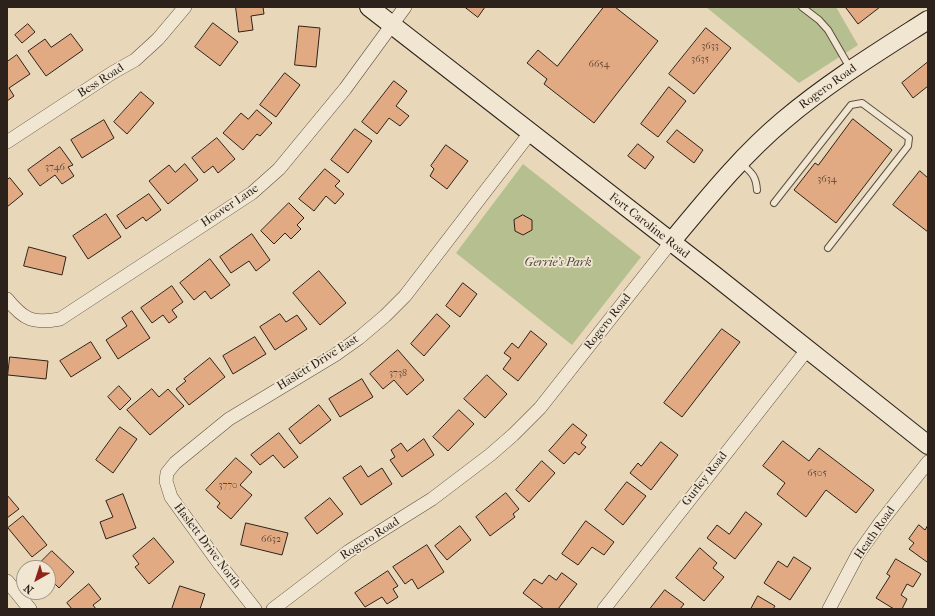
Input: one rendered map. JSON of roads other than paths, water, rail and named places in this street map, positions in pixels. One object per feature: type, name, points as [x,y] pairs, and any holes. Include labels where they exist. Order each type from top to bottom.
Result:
[{"type":"street","name":"Bess Road","points":[[7,142],[112,73],[135,60],[158,39],[185,7]]},
{"type":"street","name":"Fort Caroline Road","points":[[369,7],[671,242],[928,445]]},
{"type":"street","name":"Hoover Lane","points":[[7,299],[17,311],[31,320],[46,322],[60,320],[252,193],[284,163],[345,89],[391,24],[405,7]]},
{"type":"street","name":"Rogero Road","points":[[273,609],[349,551],[432,499],[490,455],[513,435],[540,408],[671,242],[740,162],[783,121],[811,98],[851,69],[928,20]]},
{"type":"street","name":"Haslett Drive East","points":[[166,481],[167,473],[175,463],[230,419],[335,355],[385,316],[405,296],[530,133]]},
{"type":"street","name":"Gurley Road","points":[[604,609],[807,350]]},
{"type":"street","name":"Heath Road","points":[[829,609],[858,554],[880,523],[928,462]]},
{"type":"street","name":"Haslett Drive North","points":[[166,481],[171,497],[218,562],[255,609]]},
{"type":"street","points":[[8,586],[30,609]]},
{"type":"lane","points":[[802,7],[819,20],[828,30],[851,69]]},
{"type":"lane","points":[[774,204],[850,105],[862,103],[909,138],[908,146],[828,248]]},
{"type":"lane","points":[[740,162],[756,178],[757,190]]},
{"type":"park label","name":"Gerrie's Park","points":[[558,263]]}]
